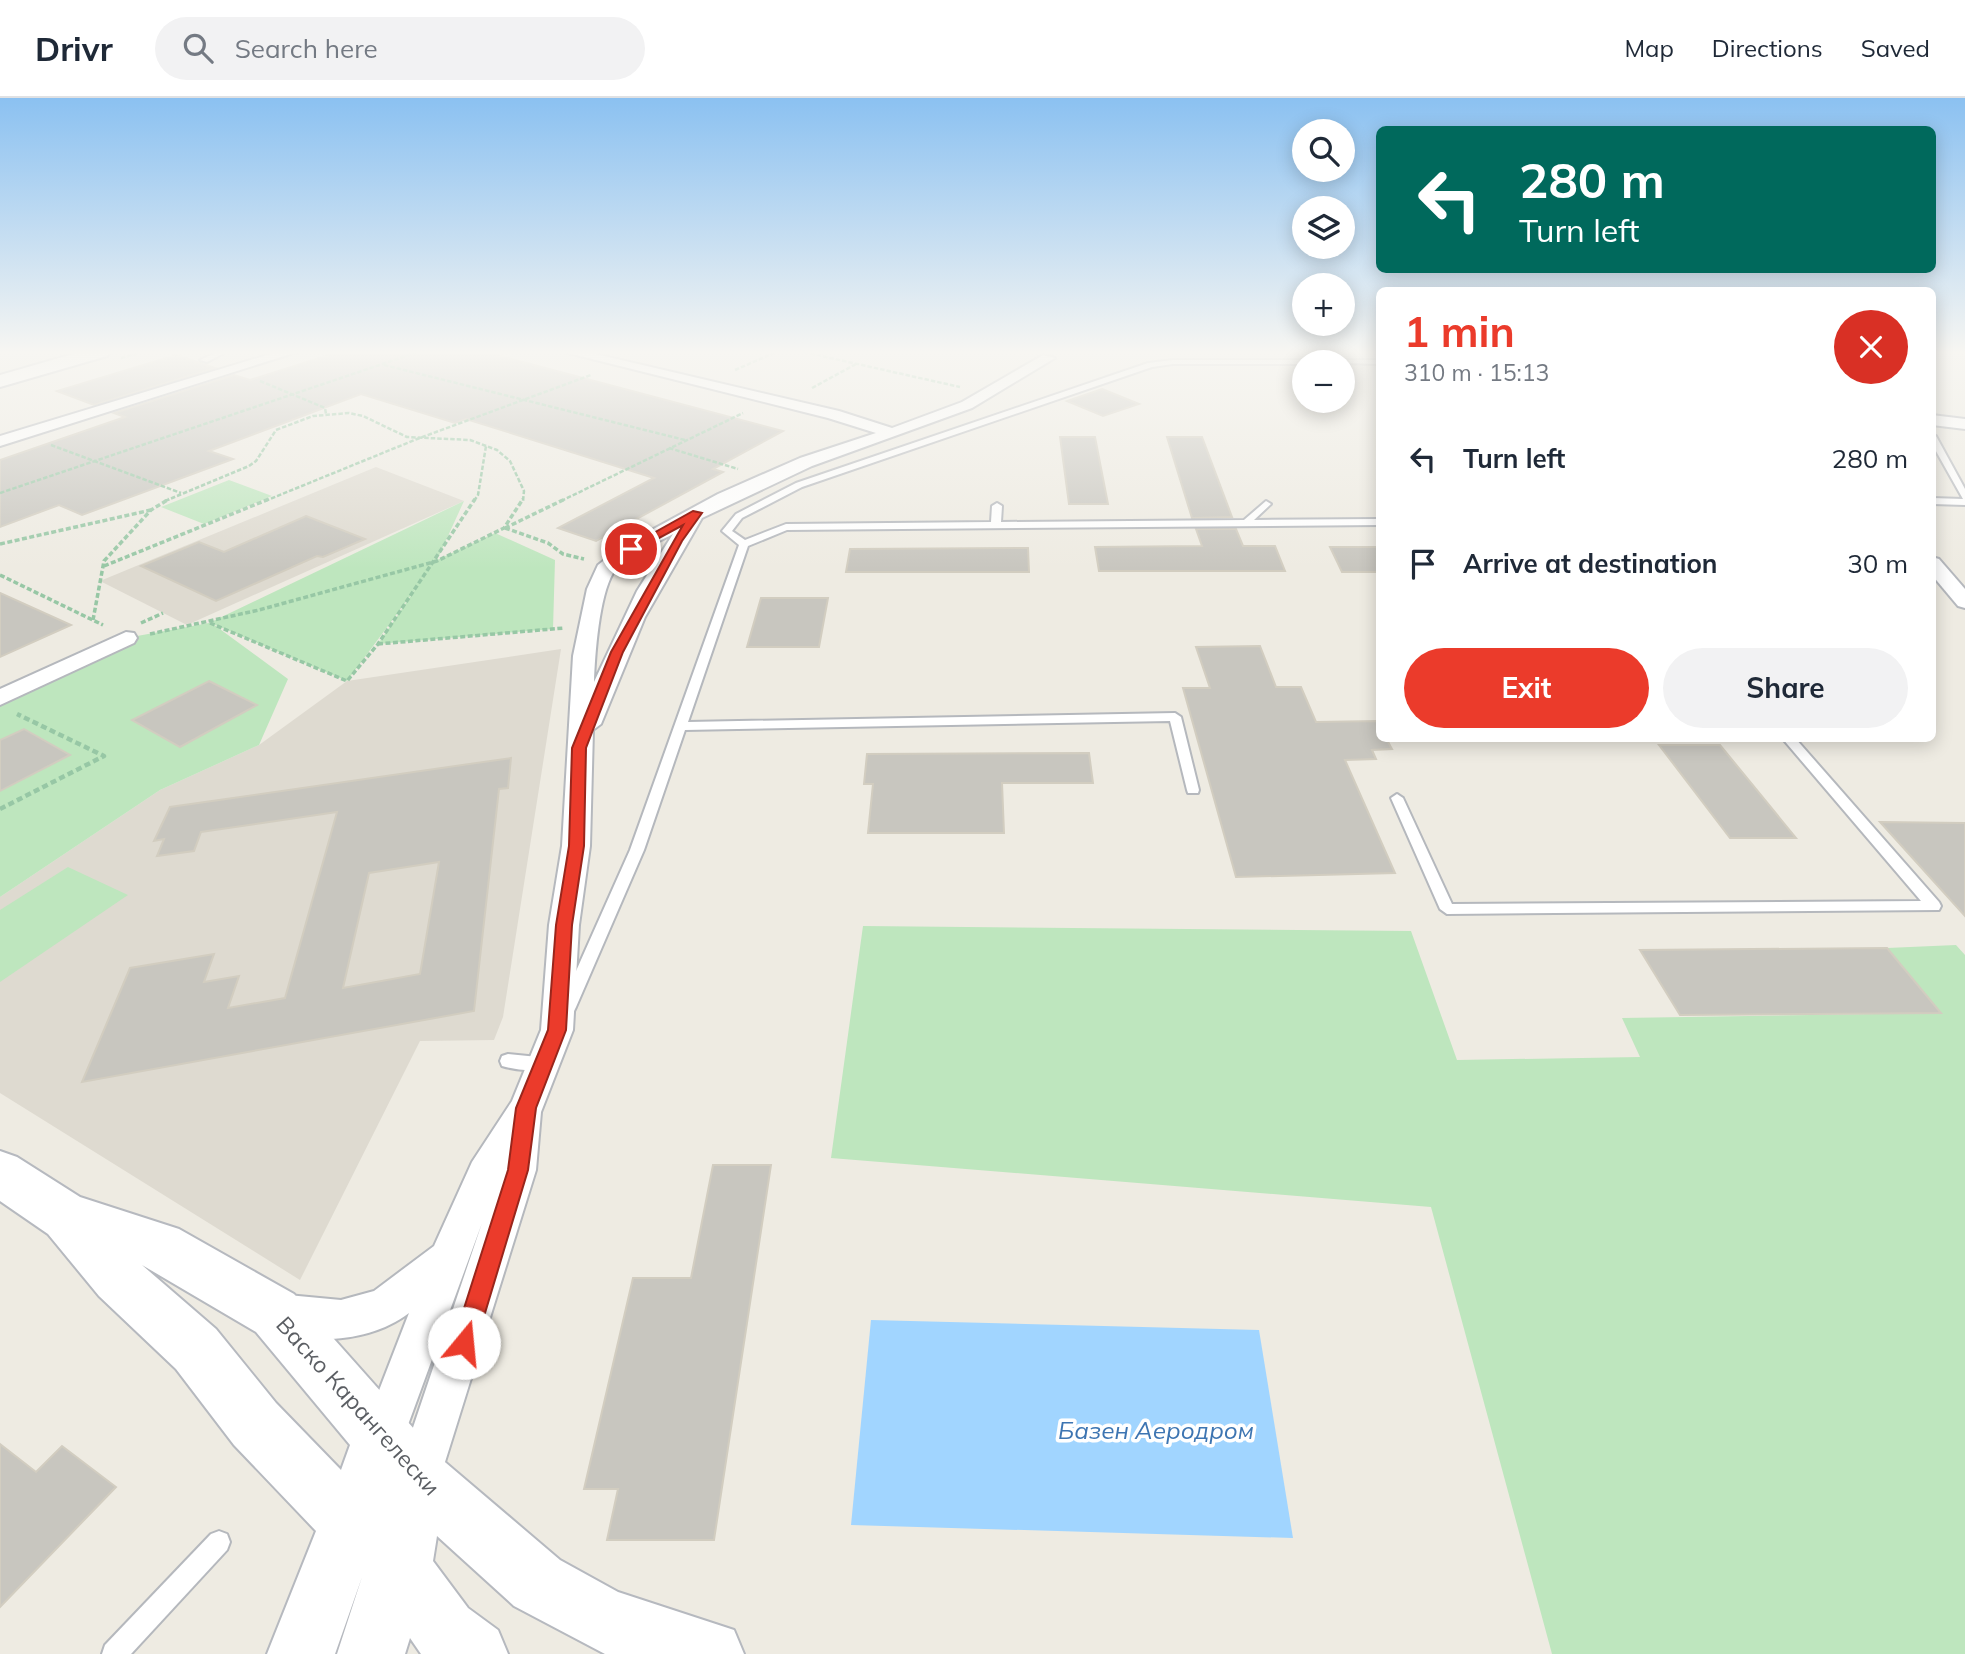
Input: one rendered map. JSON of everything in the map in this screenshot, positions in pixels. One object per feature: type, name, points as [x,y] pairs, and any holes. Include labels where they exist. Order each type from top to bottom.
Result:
[{"type":"street","points":[[0,441],[50,425]]},
{"type":"street","points":[[771,476],[795,454],[815,442],[866,425],[892,433]]},
{"type":"street","points":[[301,1654],[348,1523],[401,1458],[518,1170],[526,1108],[557,1030],[564,925],[576,846],[584,656],[597,589],[609,563],[697,513],[771,476],[917,425]]},
{"type":"street","points":[[579,748],[617,652],[677,540],[697,513]]},
{"type":"street","points":[[1936,568],[1965,602]]},
{"type":"street","points":[[6,705],[126,638]]},
{"type":"street","points":[[371,1654],[399,1569],[401,1458],[449,1259],[485,1173],[526,1108]]},
{"type":"street","name":"Васко Карангелески","points":[[0,1173],[66,1217],[118,1278],[196,1349],[255,1424],[348,1523],[399,1569],[445,1631],[474,1654]]},
{"type":"street","name":"Васко Карангелески","points":[[66,1217],[162,1246],[275,1313],[401,1458],[537,1583],[605,1620],[710,1654]]},
{"type":"street","points":[[275,1313],[341,1320],[384,1307],[449,1259]]},
{"type":"lane","points":[[744,544],[727,531],[739,516],[799,485],[976,425]]},
{"type":"lane","points":[[1936,444],[1965,499],[1936,501]]},
{"type":"lane","points":[[1247,522],[1266,504]]},
{"type":"lane","points":[[996,524],[997,506]]},
{"type":"lane","points":[[557,1030],[637,850],[683,726],[744,544],[786,527],[1376,522]]},
{"type":"lane","points":[[683,726],[1175,718],[1192,790]]},
{"type":"lane","points":[[1397,798],[1447,909],[1934,906],[1791,742]]},
{"type":"lane","points":[[508,1061],[542,1063]]},
{"type":"lane","points":[[114,1654],[219,1542]]},
{"type":"path","points":[[0,493],[89,460],[198,425]]},
{"type":"path","points":[[0,544],[38,533],[114,522],[151,510],[256,461],[276,430],[293,425]]},
{"type":"path","points":[[383,425],[417,439],[449,437],[470,440],[486,446],[509,461],[524,491],[523,502],[504,528]]},
{"type":"path","points":[[104,566],[456,425]]},
{"type":"path","points":[[623,425],[685,440]]},
{"type":"path","points":[[0,575],[126,638],[209,622],[436,561],[722,425]]},
{"type":"path","points":[[23,433],[182,494]]},
{"type":"path","points":[[209,622],[347,681],[378,644],[478,495],[486,446]]},
{"type":"path","points":[[668,448],[771,476]]},
{"type":"path","points":[[93,620],[104,566],[151,510]]},
{"type":"path","points":[[504,528],[548,543],[570,556],[609,563]]},
{"type":"path","points":[[378,644],[590,626]]},
{"type":"path","points":[[0,809],[104,756],[6,705]]},
{"type":"shaded area","points":[[376,467],[464,501],[187,625],[100,581]]},
{"type":"shaded area","points":[[561,649],[503,1017],[494,1040],[420,1041],[300,1280],[0,1093],[0,897],[160,790],[259,745],[347,681]]},
{"type":"green space","points":[[229,480],[272,496],[204,524],[161,507]]},
{"type":"green space","points":[[464,501],[437,560],[495,533],[555,560],[553,629],[378,644],[417,587],[347,681],[213,624],[288,679],[259,745],[160,790],[0,897],[0,698],[126,638],[209,623]]},
{"type":"green space","points":[[68,867],[128,895],[0,982],[0,910]]},
{"type":"green space","points":[[863,926],[1411,931],[1457,1060],[1640,1057],[1622,1018],[1940,1013],[1887,948],[1956,945],[1965,955],[1965,1654],[1552,1654],[1431,1207],[831,1158]]},
{"type":"water","name":"Базен Аеродром","points":[[871,1320],[1259,1330],[1293,1538],[851,1525]]},
{"type":"building","points":[[103,425],[279,425],[209,451],[233,459],[82,515],[59,505],[0,527],[0,460]]},
{"type":"building","points":[[484,425],[759,425],[783,431],[713,469],[723,472],[596,541],[558,528],[654,478]]},
{"type":"building","points":[[1060,437],[1095,437],[1108,504],[1069,504]]},
{"type":"building","points":[[1167,437],[1202,437],[1232,517],[1192,518]]},
{"type":"building","points":[[306,516],[365,539],[323,557],[317,556],[216,601],[141,566],[199,542],[224,552]]},
{"type":"building","points":[[1196,529],[1236,529],[1243,546],[1275,546],[1285,571],[1099,571],[1095,547],[1202,546]]},
{"type":"building","points":[[1330,547],[1376,547],[1376,572],[1342,572]]},
{"type":"building","points":[[1028,548],[1029,572],[846,572],[850,549]]},
{"type":"building","points":[[0,593],[71,625],[0,657]]},
{"type":"building","points":[[761,598],[828,598],[819,647],[747,647]]},
{"type":"building","points":[[1260,646],[1276,687],[1301,687],[1316,722],[1376,721],[1376,742],[1388,742],[1392,749],[1372,750],[1376,759],[1345,760],[1395,873],[1236,877],[1183,688],[1210,688],[1196,647]]},
{"type":"building","points":[[209,681],[257,705],[180,747],[132,720]]},
{"type":"building","points":[[24,729],[70,755],[0,791],[0,740]]},
{"type":"building","points":[[1659,745],[1720,745],[1796,838],[1730,838]]},
{"type":"building","points":[[1089,753],[1093,783],[1002,783],[1004,833],[868,833],[873,784],[864,784],[867,754]]},
{"type":"building","points":[[511,758],[508,788],[499,789],[474,1011],[82,1082],[130,968],[214,954],[204,982],[239,976],[228,1008],[285,998],[337,812],[201,832],[194,851],[157,856],[164,839],[154,841],[170,807]],"holes":[[[439,862],[420,974],[343,988],[369,873]]]},
{"type":"building","points":[[1880,822],[1965,823],[1965,916]]},
{"type":"building","points":[[1887,948],[1941,1013],[1680,1015],[1640,950]]},
{"type":"building","points":[[713,1165],[771,1165],[714,1540],[607,1540],[618,1489],[584,1489],[633,1278],[691,1278]]},
{"type":"building","points":[[0,1444],[36,1472],[62,1446],[116,1487],[0,1607]]},
{"type":"route","points":[[464,1343],[518,1170],[526,1108],[557,1030],[564,925],[576,846],[579,748],[617,652],[677,540],[697,513],[631,549]]}]
